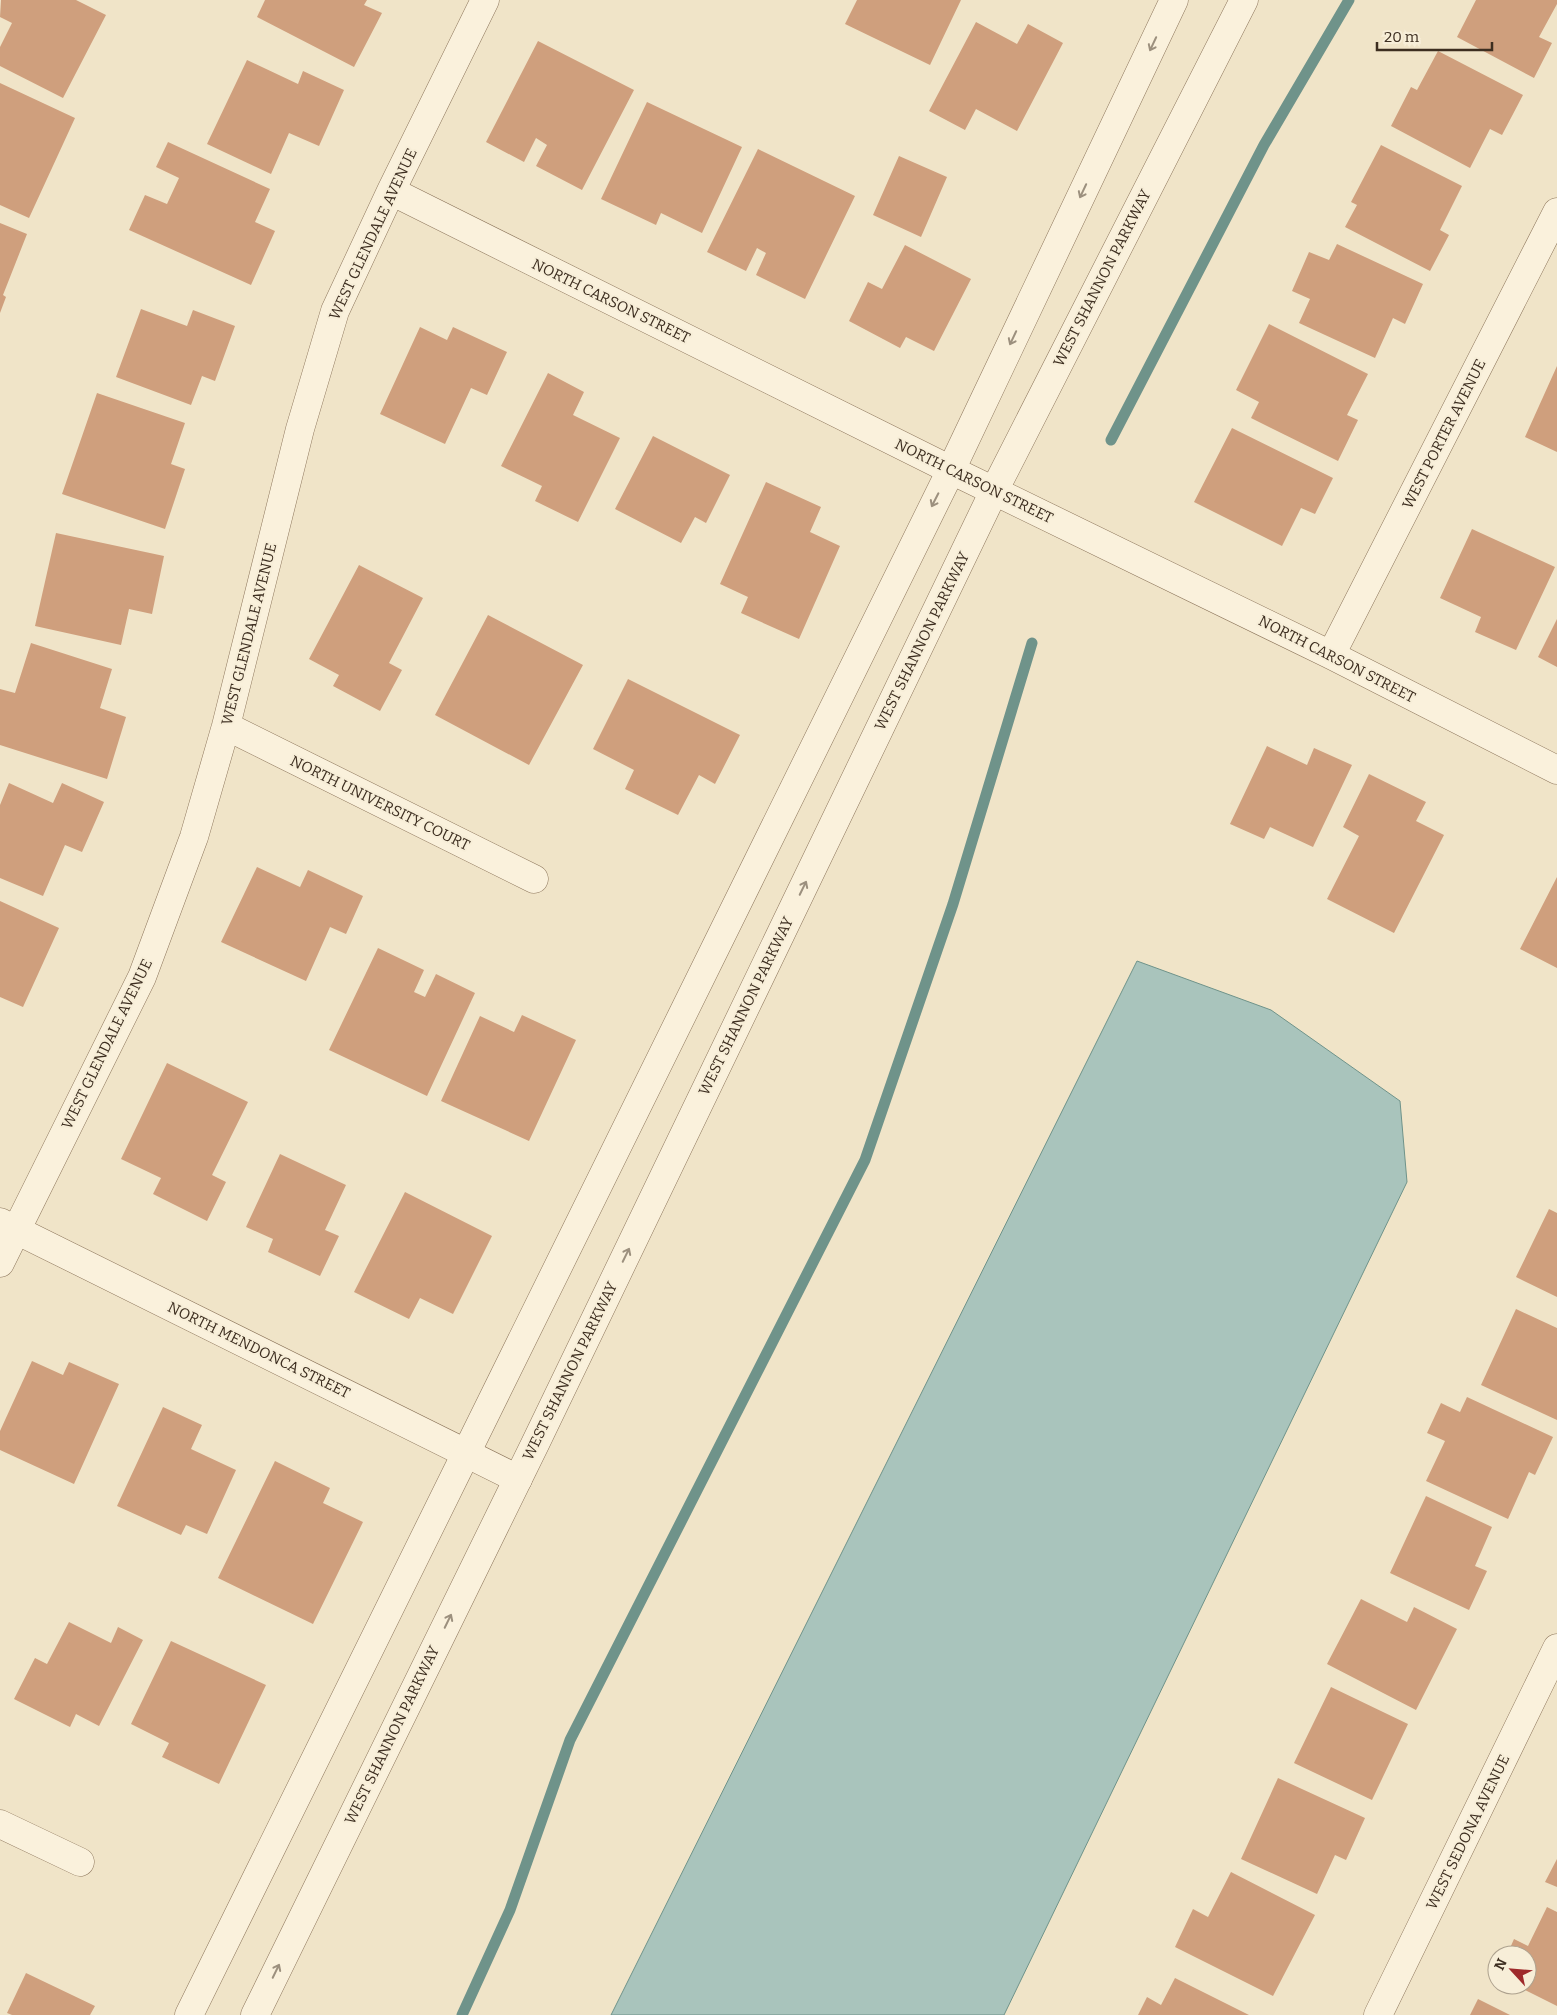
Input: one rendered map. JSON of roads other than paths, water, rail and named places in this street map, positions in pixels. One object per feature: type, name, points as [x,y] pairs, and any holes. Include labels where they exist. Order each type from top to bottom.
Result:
[{"type":"street","name":"WEST GLENDALE AVENUE","points":[[0,1263],[8,1226],[142,977],[194,837],[226,726],[300,429],[335,311],[391,191],[485,0]]},
{"type":"street","points":[[189,2015],[465,1452],[951,470],[1174,0]]},
{"type":"street","name":"WEST SHANNON PARKWAY","points":[[254,2015],[518,1479],[994,491],[1244,0]]},
{"type":"street","name":"NORTH CARSON STREET","points":[[391,191],[951,470],[1331,655],[1557,770]]},
{"type":"street","name":"WEST PORTER AVENUE","points":[[1331,655],[1556,217]]},
{"type":"street","name":"NORTH UNIVERSITY COURT","points":[[226,726],[534,879]]},
{"type":"street","name":"NORTH MENDONCA STREET","points":[[8,1226],[518,1479]]},
{"type":"street","name":"WEST SEDONA AVENUE","points":[[1378,2015],[1557,1648]]},
{"type":"street","points":[[0,1824],[80,1862]]},
{"type":"water","points":[[1137,961],[1271,1010],[1400,1101],[1407,1182],[1004,2015],[611,2015]]},
{"type":"waterway","points":[[1111,440],[1264,145],[1349,0]]},
{"type":"waterway","points":[[462,2015],[510,1910],[570,1740],[865,1160],[953,904],[1032,643]]}]
